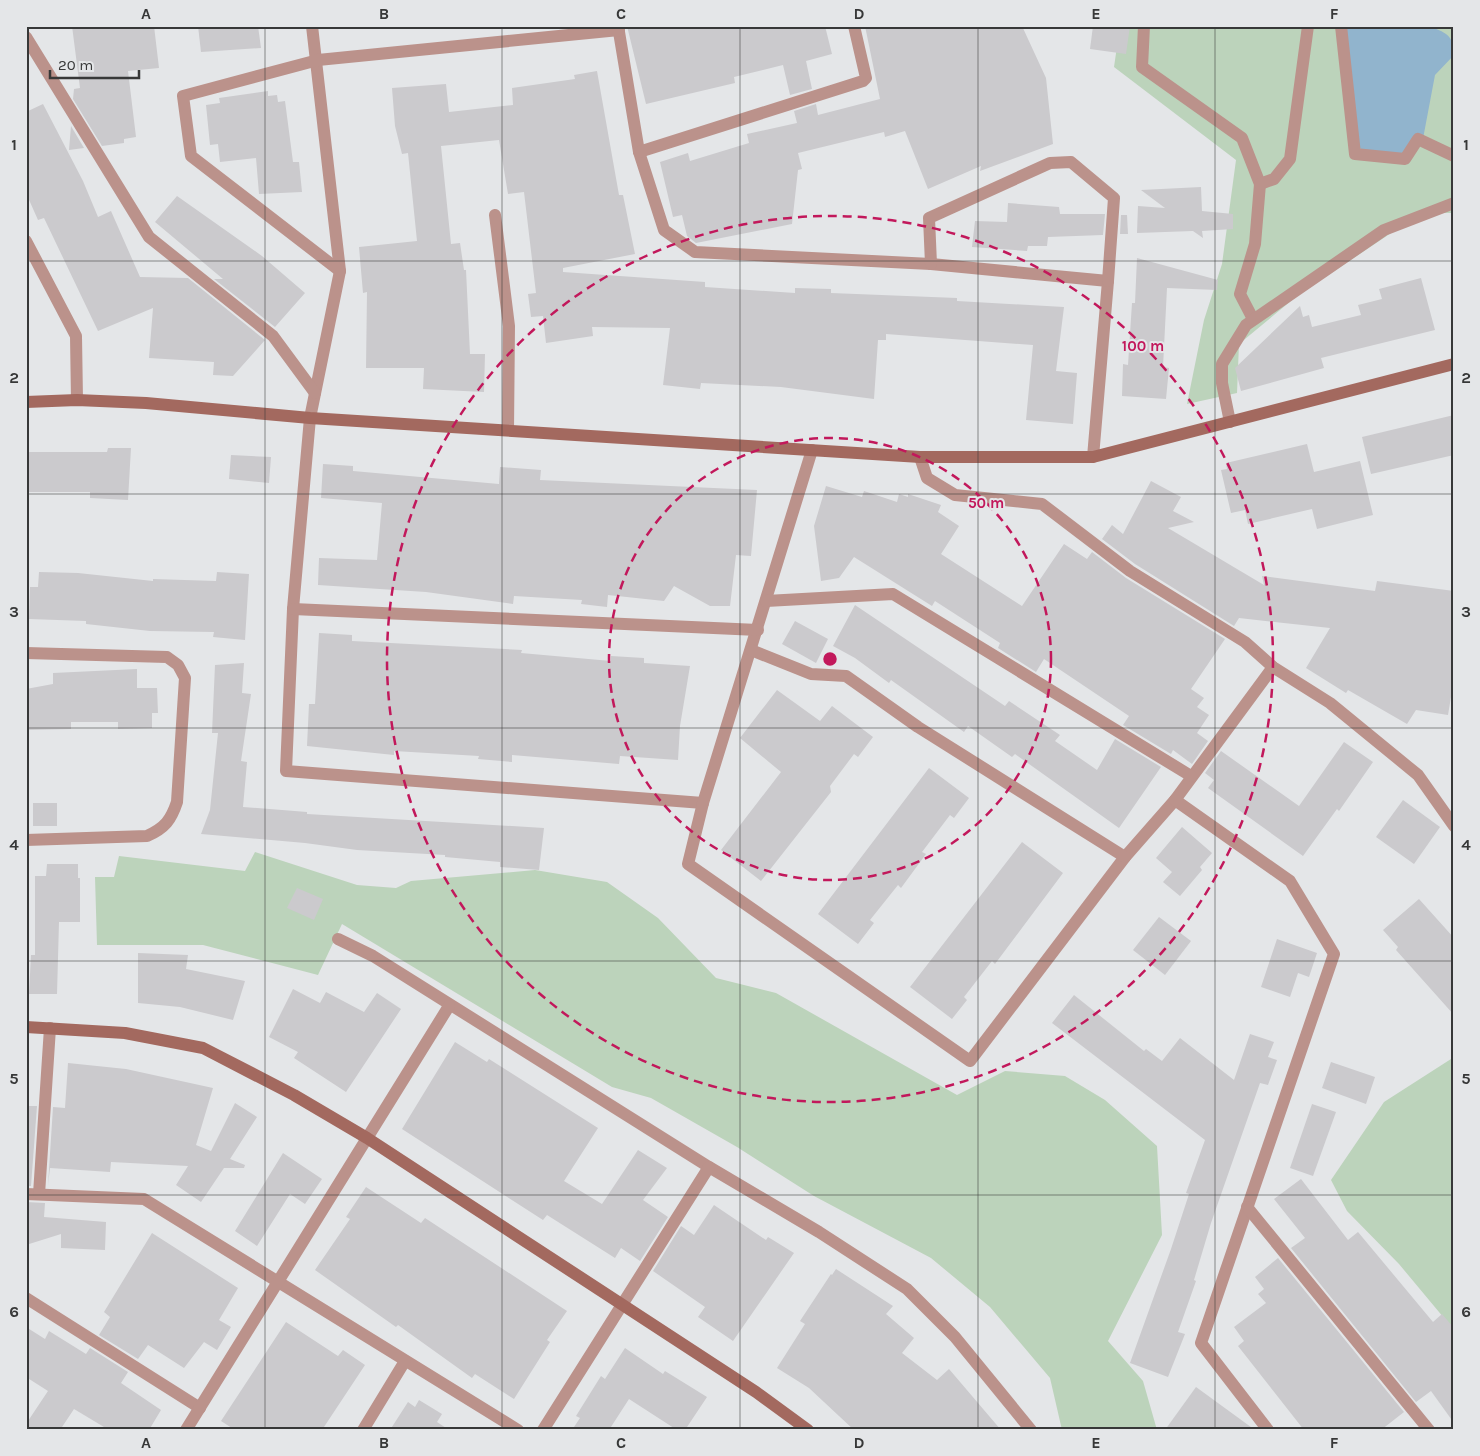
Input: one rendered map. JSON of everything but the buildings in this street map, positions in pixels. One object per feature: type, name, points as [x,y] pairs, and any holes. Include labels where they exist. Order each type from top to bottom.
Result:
[{"type":"street","points":[[312,26],[318,60],[340,271],[310,418],[293,609],[286,771],[703,803]]},
{"type":"street","points":[[639,152],[863,81],[866,78],[854,26]]},
{"type":"street","points":[[1144,26],[1142,67],[1242,138],[1260,184],[1256,244],[1240,294],[1253,320]]},
{"type":"street","points":[[1260,184],[1274,179],[1290,159],[1308,26]]},
{"type":"street","points":[[1341,26],[1355,154],[1405,159],[1418,139],[1454,156]]},
{"type":"street","points":[[340,271],[191,156],[183,96],[318,60],[618,28],[639,152],[664,230],[695,252],[930,264],[1108,281]]},
{"type":"street","points":[[26,37],[149,236],[273,336],[315,393]]},
{"type":"street","points":[[930,264],[929,218],[1050,163],[1071,162],[1114,198],[1094,457]]},
{"type":"street","points":[[1230,422],[1222,384],[1222,364],[1246,324],[1384,230],[1454,203]]},
{"type":"street","points":[[495,215],[509,326],[508,430]]},
{"type":"street","points":[[26,241],[76,336],[77,400]]},
{"type":"street","points":[[26,402],[77,400],[146,403],[310,418],[920,457],[1094,457],[1454,364]]},
{"type":"street","points":[[812,450],[758,630],[703,803],[688,864],[970,1061],[1125,857],[1175,800],[1273,667]]},
{"type":"street","points":[[920,457],[927,478],[955,495],[1042,504],[1130,571],[1245,642],[1273,667],[1330,703],[1418,774],[1454,826]]},
{"type":"street","points":[[766,601],[893,594],[1191,776]]},
{"type":"street","points":[[293,609],[758,630]]},
{"type":"street","points":[[751,650],[811,674],[846,676],[918,727],[1125,857]]},
{"type":"street","points":[[26,653],[166,657],[178,665],[185,678],[177,802],[171,820],[161,829],[147,836],[26,840]]},
{"type":"street","points":[[1175,800],[1290,881],[1334,954],[1201,1343],[1268,1430]]},
{"type":"street","points":[[338,939],[373,956],[709,1167],[819,1232],[907,1289],[956,1337],[1031,1430]]},
{"type":"street","points":[[186,1430],[450,1006]]},
{"type":"street","points":[[26,1027],[125,1033],[203,1048],[294,1095],[367,1138],[756,1392],[808,1430]]},
{"type":"street","points":[[39,1194],[50,1028]]},
{"type":"street","points":[[543,1430],[709,1167]]},
{"type":"street","points":[[26,1194],[144,1199],[277,1283],[518,1430]]},
{"type":"street","points":[[1247,1207],[1429,1430]]},
{"type":"street","points":[[26,1298],[200,1408]]},
{"type":"street","points":[[363,1430],[405,1361]]},
{"type":"green space","points":[[1120,26],[1454,26],[1454,213],[1421,213],[1297,296],[1239,344],[1237,393],[1187,404],[1204,320],[1222,264],[1236,160],[1114,67]]},
{"type":"green space","points":[[255,852],[357,885],[396,888],[411,881],[535,870],[607,882],[658,918],[716,978],[776,993],[957,1095],[1005,1071],[1065,1076],[1105,1100],[1157,1146],[1162,1235],[1108,1341],[1143,1381],[1157,1430],[1062,1430],[1050,1378],[990,1307],[931,1258],[814,1196],[737,1147],[651,1098],[612,1087],[342,924],[318,975],[203,945],[97,945],[95,877],[114,877],[119,856],[245,871]]},
{"type":"green space","points":[[1451,1059],[1454,1061],[1454,1330],[1399,1264],[1347,1211],[1331,1180],[1384,1102]]},
{"type":"water","points":[[1345,26],[1425,26],[1437,29],[1450,38],[1454,55],[1435,75],[1422,144],[1393,157],[1366,156],[1348,132]]}]
